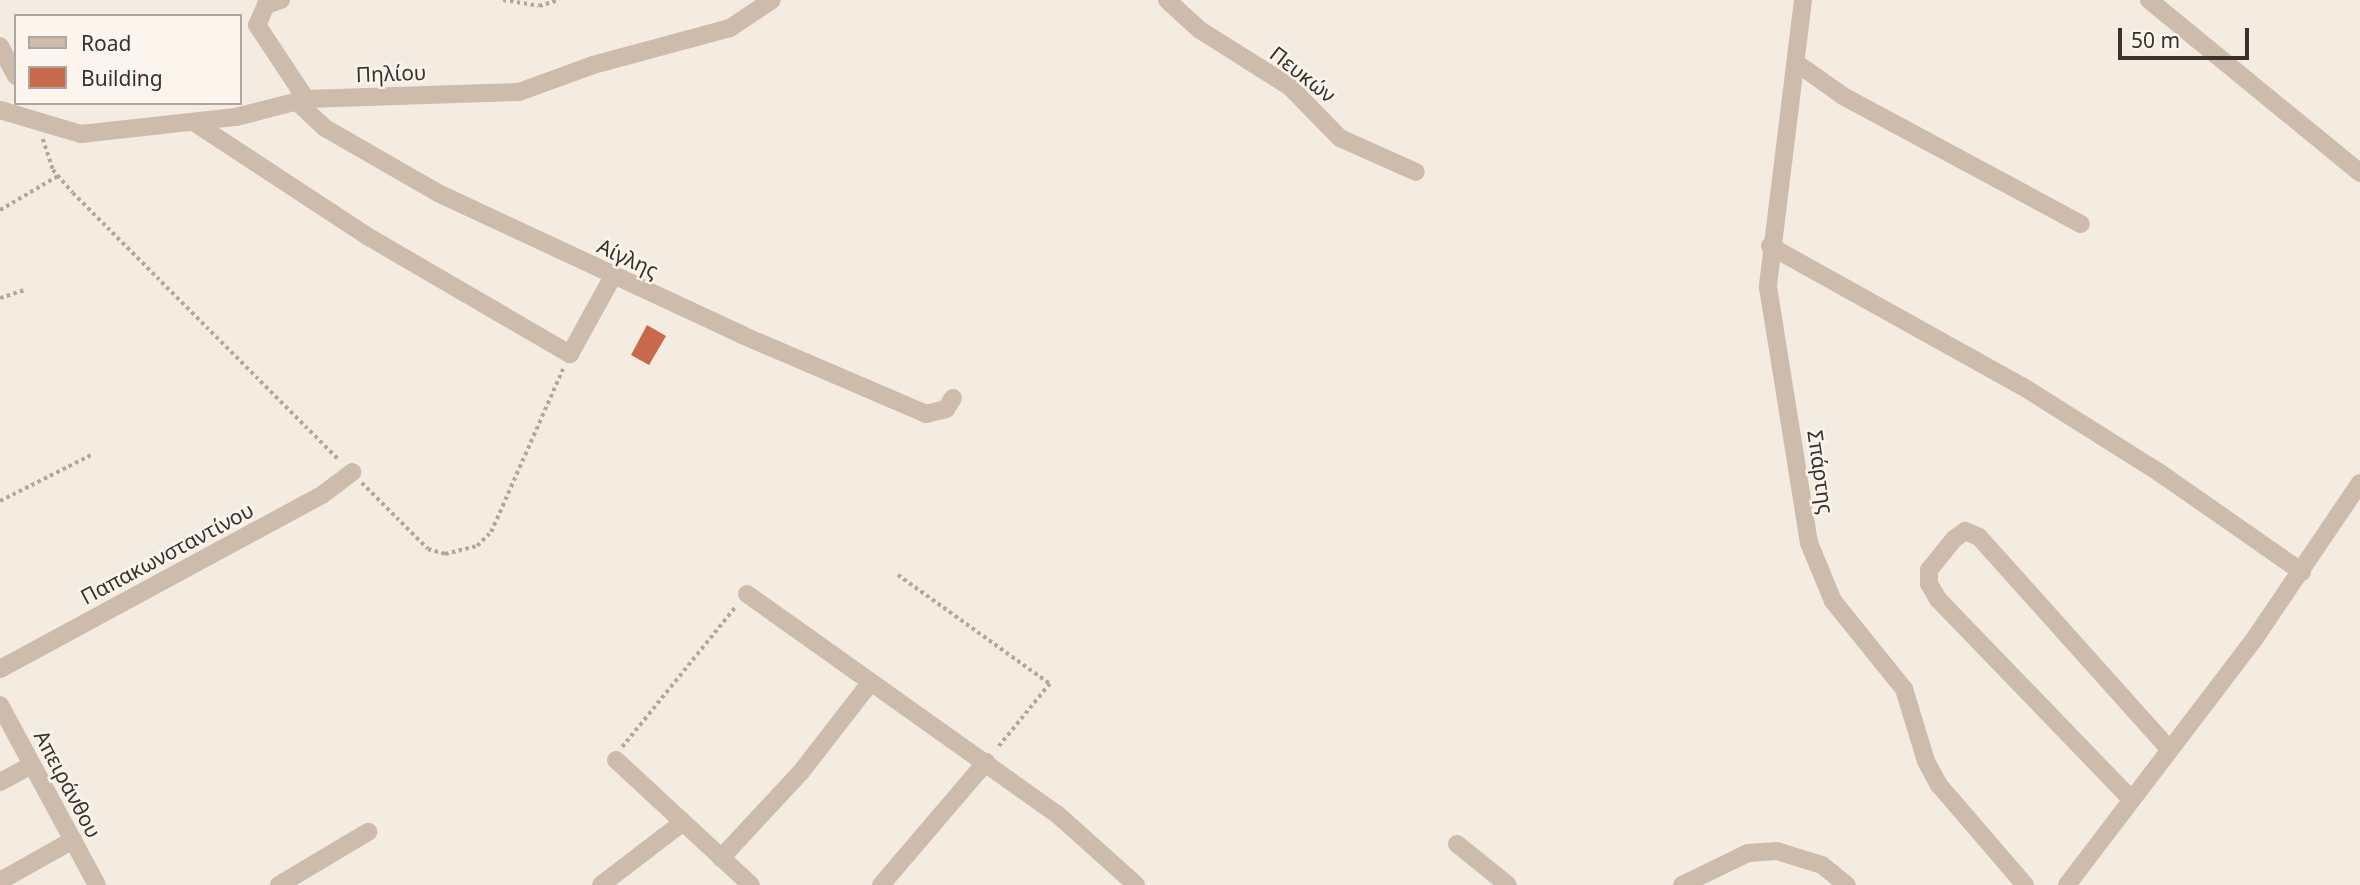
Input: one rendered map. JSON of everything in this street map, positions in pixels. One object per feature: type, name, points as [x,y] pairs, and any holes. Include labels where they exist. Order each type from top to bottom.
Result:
[{"type":"street","name":"Αίγλης","points":[[281,0],[266,5],[257,25],[301,100],[325,128],[391,167],[613,276],[926,414],[946,409],[953,398]]},
{"type":"street","name":"Πηλίου","points":[[0,110],[81,134],[195,123],[301,100],[519,92],[593,65],[730,28],[772,0]]},
{"type":"street","name":"Πευκών","points":[[1167,0],[1200,30],[1290,87],[1317,109],[1340,138],[1416,172]]},
{"type":"street","name":"Σπάρτης","points":[[1803,0],[1798,64],[1770,246],[1768,287],[1803,515],[1820,570],[1852,631],[1903,689],[1926,761],[1939,785],[2025,885]]},
{"type":"street","points":[[2149,0],[2360,173]]},
{"type":"street","points":[[0,46],[14,72]]},
{"type":"street","points":[[1798,64],[1843,96],[2081,224]]},
{"type":"street","points":[[31,105],[39,122]]},
{"type":"street","points":[[195,123],[367,236],[570,355],[613,276]]},
{"type":"street","points":[[1770,246],[2022,386],[2160,473],[2302,572]]},
{"type":"street","name":"Παπακωνσταντίνου","points":[[0,669],[322,495],[352,472]]},
{"type":"street","points":[[2067,885],[2302,572],[2360,483]]},
{"type":"street","points":[[2130,798],[1938,599],[1929,584],[1929,570],[1954,539],[1965,531],[1979,537],[2168,748]]},
{"type":"street","points":[[747,594],[1057,814],[1136,885]]},
{"type":"street","points":[[721,858],[801,772],[870,683]]},
{"type":"street","name":"Απειράνθου","points":[[0,705],[97,885]]},
{"type":"street","points":[[616,760],[751,885]]},
{"type":"street","points":[[881,885],[986,762]]},
{"type":"street","points":[[0,782],[32,765]]},
{"type":"street","points":[[601,885],[682,821]]},
{"type":"street","points":[[279,885],[368,832]]},
{"type":"street","points":[[0,881],[73,840]]},
{"type":"street","points":[[1457,844],[1508,885]]},
{"type":"street","points":[[1682,885],[1709,880],[1748,853],[1777,851],[1822,865],[1847,885]]},
{"type":"path","points":[[503,0],[539,6],[558,0]]},
{"type":"path","points":[[39,122],[46,155],[58,176],[289,414],[352,472],[428,549],[445,554],[477,546],[491,532],[570,355]]},
{"type":"path","points":[[0,210],[58,176]]},
{"type":"path","points":[[0,298],[24,290]]},
{"type":"path","points":[[0,501],[91,455]]},
{"type":"path","points":[[898,575],[1050,684],[986,762]]},
{"type":"path","points":[[616,760],[620,749],[747,594]]},
{"type":"building","points":[[647,325],[666,336],[649,365],[631,355]]}]
